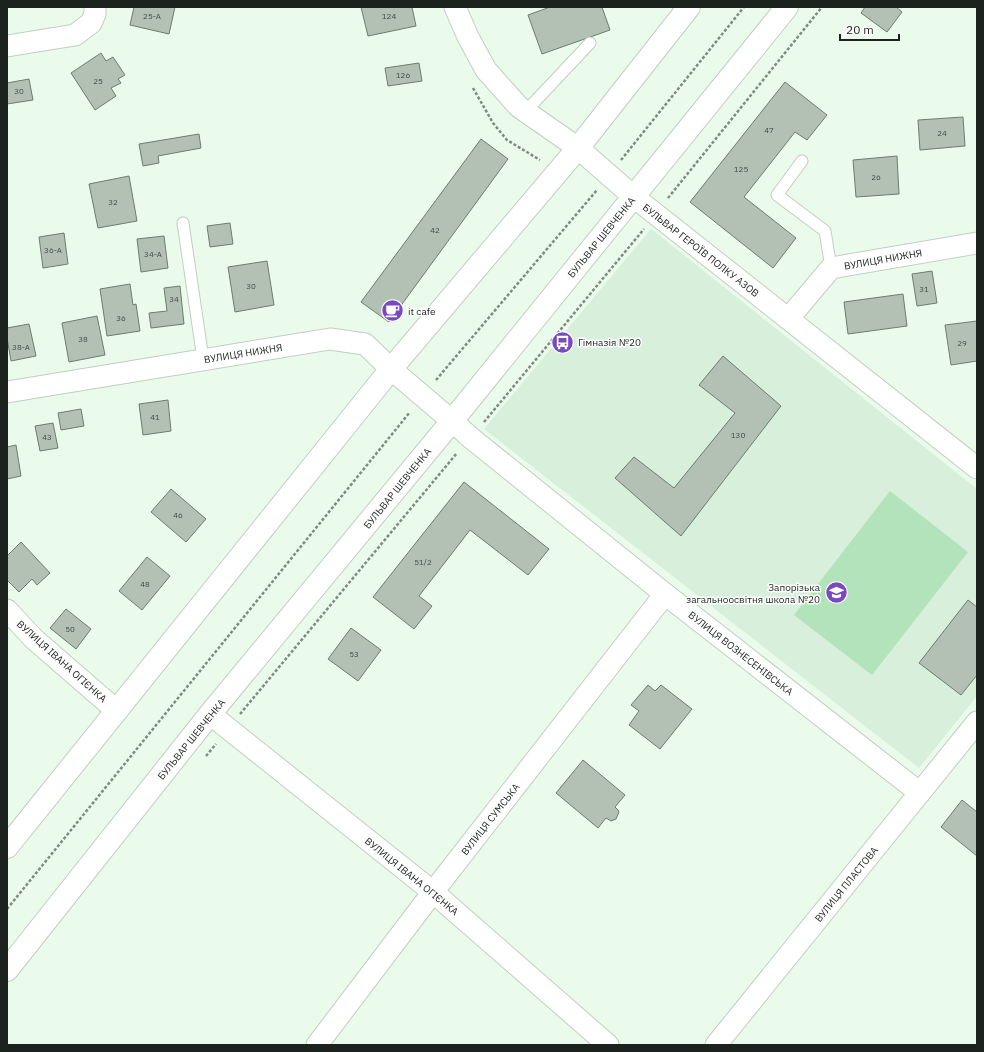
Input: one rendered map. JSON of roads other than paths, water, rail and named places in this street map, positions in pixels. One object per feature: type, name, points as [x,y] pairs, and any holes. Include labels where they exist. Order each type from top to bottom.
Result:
[{"type":"street","points":[[7,46],[75,35],[92,23],[95,14],[95,7]]},
{"type":"street","name":"БУЛЬВАР ГЕРОЇВ ПОЛКУ АЗОВ","points":[[455,7],[468,37],[486,70],[519,107],[578,148],[634,197],[977,468]]},
{"type":"street","points":[[7,847],[391,369],[578,148],[689,7]]},
{"type":"street","name":"БУЛЬВАР ШЕВЧЕНКА","points":[[7,970],[210,714],[452,421],[787,7]]},
{"type":"street","name":"ВУЛИЦЯ НИЖНЯ","points":[[788,319],[832,268],[977,243]]},
{"type":"street","name":"ВУЛИЦЯ НИЖНЯ","points":[[7,392],[330,339],[365,344],[391,369],[452,421]]},
{"type":"street","name":"ВУЛИЦЯ ВОЗНЕСЕНІВСЬКА","points":[[452,421],[471,438],[665,594],[920,793]]},
{"type":"street","name":"ВУЛИЦЯ СУМСЬКА","points":[[317,1045],[433,892],[665,594]]},
{"type":"street","name":"ВУЛИЦЯ ІВАНА ОГІЄНКА","points":[[7,610],[34,639],[117,711]]},
{"type":"street","name":"ВУЛИЦЯ ІВАНА ОГІЄНКА","points":[[210,714],[433,892],[608,1045]]},
{"type":"street","name":"ВУЛИЦЯ ПЛАСТОВА","points":[[716,1045],[977,722]]},
{"type":"lane","points":[[525,112],[590,43]]},
{"type":"lane","points":[[802,161],[777,195],[825,231],[832,268]]},
{"type":"lane","points":[[183,223],[203,359]]},
{"type":"place","name":"it cafe","points":[[393,311]]},
{"type":"place","name":"Гімназія №20","points":[[563,342]]},
{"type":"place","name":"Запорізька загальноосвітня школа №20","points":[[836,593]]}]
